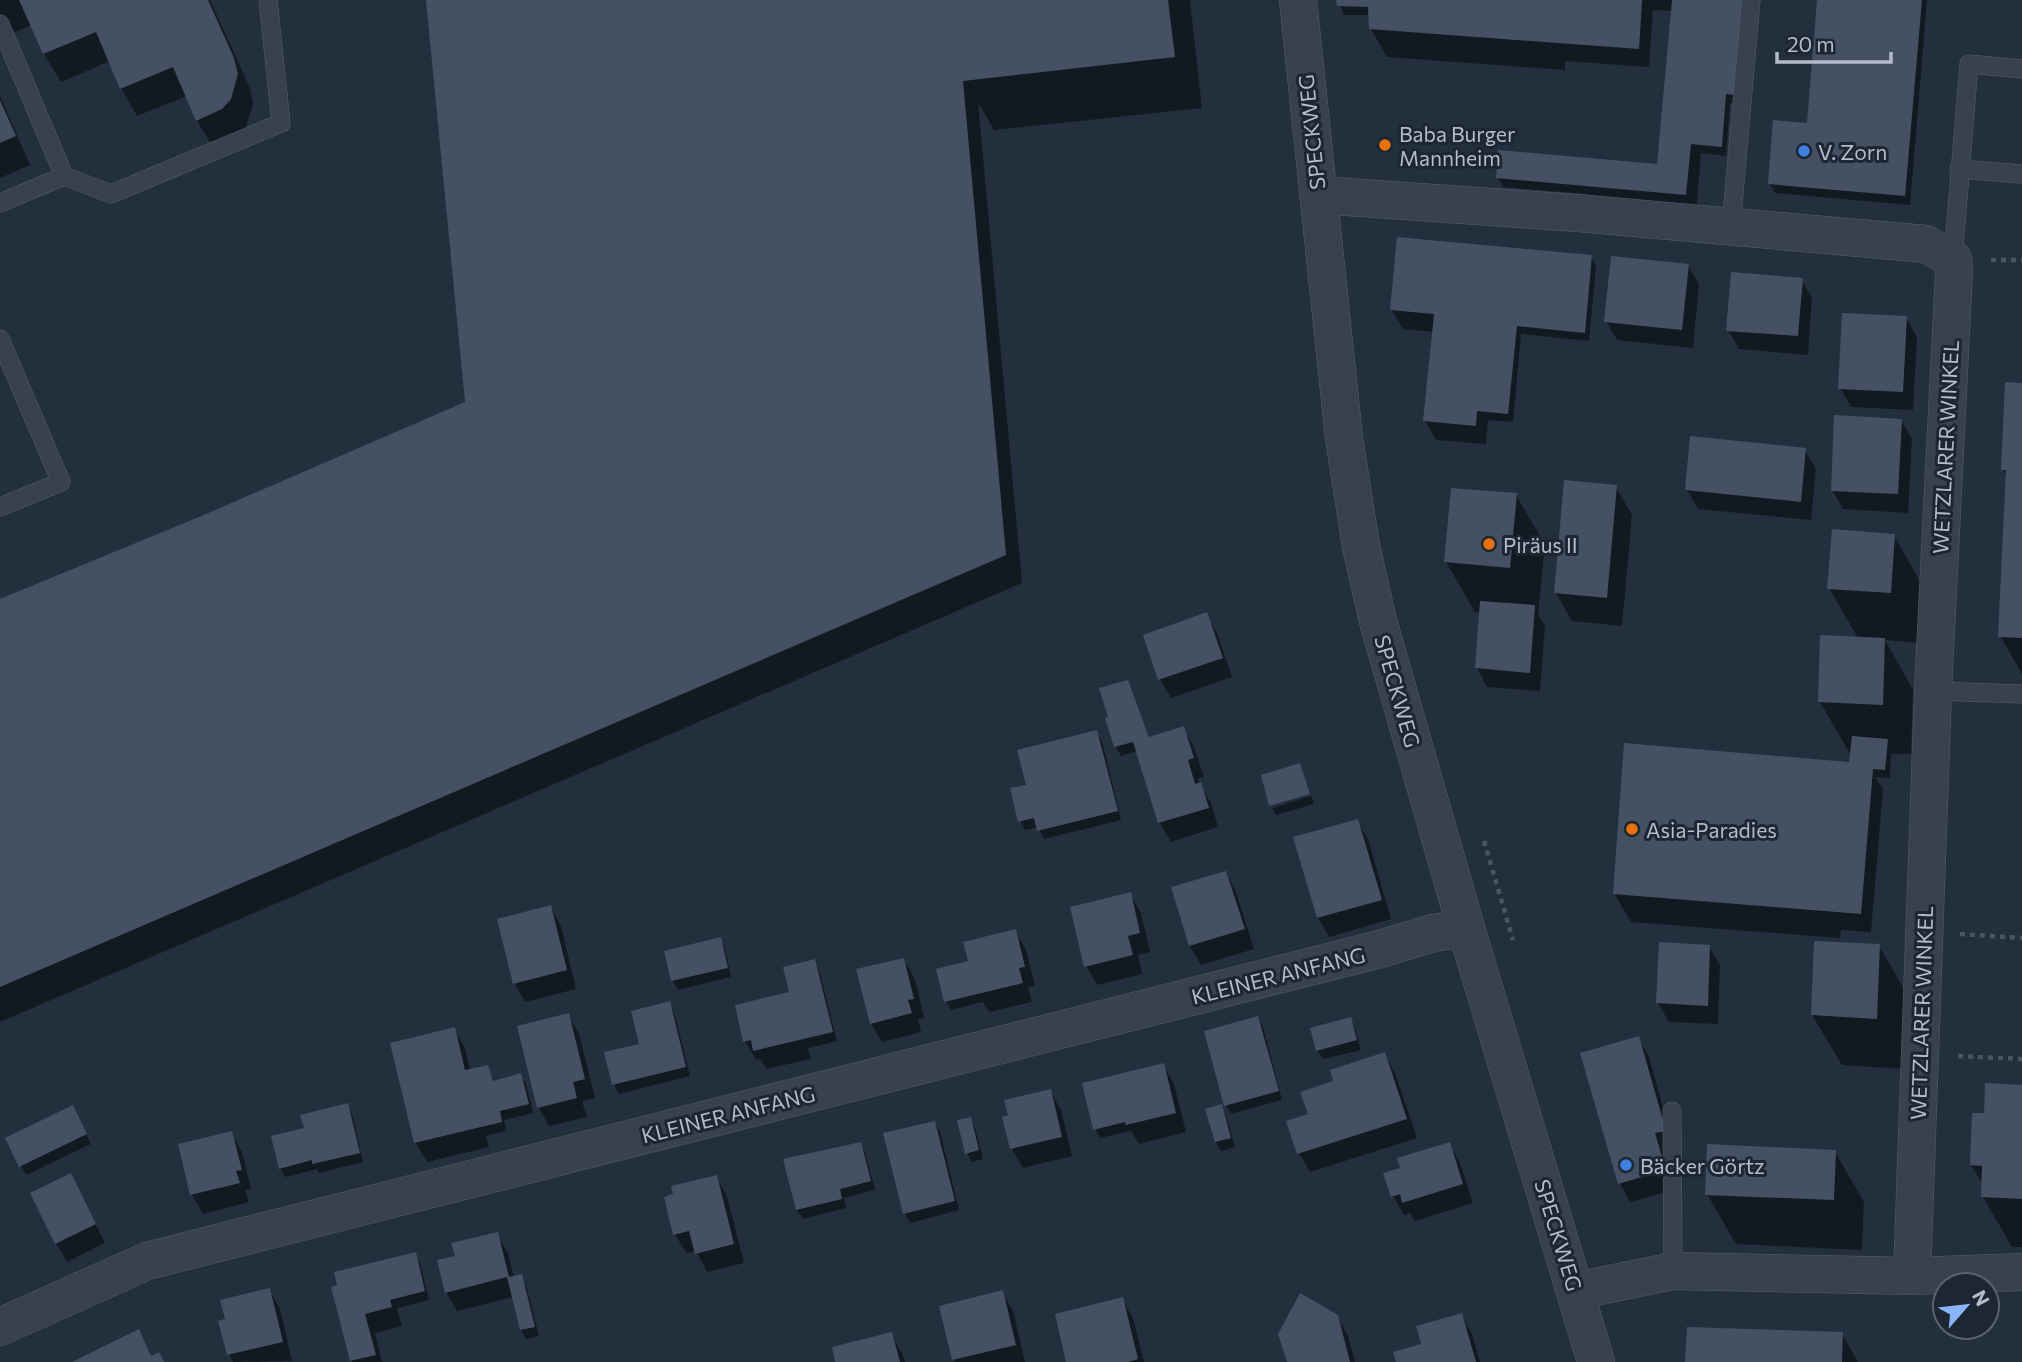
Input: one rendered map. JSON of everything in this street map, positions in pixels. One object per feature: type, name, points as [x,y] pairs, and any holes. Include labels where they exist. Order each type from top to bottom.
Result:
[{"type":"street","name":"SPECKWEG","points":[[1298,0],[1344,438],[1361,546],[1378,621],[1466,928],[1577,1291],[1596,1362]]},
{"type":"street","points":[[1318,195],[1551,211],[1926,244],[1953,259]]},
{"type":"street","name":"WETZLARER WINKEL","points":[[1912,1276],[1933,691],[1953,259]]},
{"type":"street","name":"KLEINER ANFANG","points":[[0,1327],[148,1261],[1340,960],[1420,939],[1433,933],[1466,928]]},
{"type":"street","points":[[1577,1291],[1673,1271],[1912,1276],[2022,1272]]},
{"type":"lane","points":[[0,203],[64,176],[111,194],[281,123],[268,0]]},
{"type":"lane","points":[[1731,227],[1751,0]]},
{"type":"lane","points":[[0,23],[64,176]]},
{"type":"lane","points":[[1953,259],[1969,64],[2022,69]]},
{"type":"lane","points":[[1959,169],[2022,174]]},
{"type":"lane","points":[[0,339],[61,482],[0,507]]},
{"type":"lane","points":[[1933,691],[2022,694]]},
{"type":"lane","points":[[1672,1111],[1673,1271]]},
{"type":"path","points":[[1482,835],[1516,951]]},
{"type":"path","points":[[1924,932],[2022,938]]},
{"type":"path","points":[[1919,1055],[2022,1059]]},
{"type":"building","points":[[19,0],[208,0],[234,58],[238,74],[231,99],[222,109],[196,121],[173,67],[120,89],[96,32],[43,54]]},
{"type":"building","points":[[426,0],[1168,0],[1175,57],[963,81],[1006,555],[0,987],[0,599],[199,517],[465,402]]},
{"type":"building","points":[[1336,0],[1642,0],[1639,49],[1369,29],[1368,7],[1337,6]]},
{"type":"building","points":[[1672,0],[1742,0],[1734,95],[1726,94],[1722,147],[1691,144],[1686,195],[1496,178],[1498,150],[1657,164]]},
{"type":"building","points":[[1817,0],[1922,0],[1905,196],[1768,184],[1773,120],[1807,123]]},
{"type":"building","points":[[0,100],[16,136],[0,143]]},
{"type":"building","points":[[1397,237],[1592,255],[1585,333],[1517,326],[1508,414],[1477,411],[1476,426],[1423,421],[1434,314],[1390,310]]},
{"type":"building","points":[[1611,256],[1689,264],[1682,330],[1604,322]]},
{"type":"building","points":[[1731,272],[1803,278],[1798,336],[1726,331]]},
{"type":"building","points":[[1842,313],[1907,316],[1903,392],[1838,389]]},
{"type":"building","points":[[2005,382],[2022,383],[2022,638],[1998,637],[2006,470],[2001,470]]},
{"type":"building","points":[[1834,415],[1902,419],[1898,494],[1831,491]]},
{"type":"building","points":[[1690,436],[1806,448],[1801,502],[1685,490]]},
{"type":"building","points":[[1564,480],[1617,485],[1607,598],[1554,593]]},
{"type":"building","points":[[1451,488],[1517,493],[1510,568],[1444,562]]},
{"type":"building","points":[[1832,529],[1895,534],[1891,593],[1827,589]]},
{"type":"building","points":[[1480,601],[1535,605],[1530,673],[1475,668]]},
{"type":"building","points":[[1207,612],[1223,658],[1158,680],[1143,635]]},
{"type":"building","points":[[1820,635],[1885,638],[1883,705],[1818,702]]},
{"type":"building","points":[[1128,680],[1149,737],[1184,726],[1194,758],[1188,760],[1195,784],[1201,782],[1209,808],[1158,823],[1133,742],[1114,747],[1105,718],[1108,717],[1099,688]]},
{"type":"building","points":[[1097,730],[1118,811],[1037,831],[1034,818],[1018,822],[1010,788],[1026,785],[1017,750]]},
{"type":"building","points":[[1852,736],[1888,739],[1885,770],[1873,769],[1861,914],[1613,894],[1624,743],[1849,762]]},
{"type":"building","points":[[1300,763],[1310,794],[1269,806],[1261,775]]},
{"type":"building","points":[[1358,819],[1382,900],[1317,918],[1293,837]]},
{"type":"building","points":[[1226,871],[1245,929],[1189,946],[1171,887]]},
{"type":"building","points":[[1131,892],[1140,933],[1128,936],[1133,955],[1084,967],[1070,907]]},
{"type":"building","points":[[551,905],[567,970],[513,984],[497,919]]},
{"type":"building","points":[[1016,929],[1025,967],[1019,968],[1023,983],[944,1002],[936,969],[968,961],[963,942]]},
{"type":"building","points":[[721,937],[728,968],[671,981],[664,951]]},
{"type":"building","points":[[1814,941],[1880,944],[1877,1019],[1811,1015]]},
{"type":"building","points":[[1659,942],[1710,945],[1708,1006],[1656,1003]]},
{"type":"building","points":[[904,958],[914,999],[908,1000],[912,1013],[870,1024],[856,969]]},
{"type":"building","points":[[815,959],[833,1032],[753,1051],[751,1040],[743,1042],[735,1005],[789,992],[783,967]]},
{"type":"building","points":[[670,1001],[686,1067],[612,1085],[604,1052],[639,1044],[631,1011]]},
{"type":"building","points":[[569,1013],[585,1079],[573,1082],[577,1098],[537,1108],[517,1026]]},
{"type":"building","points":[[1258,1016],[1279,1091],[1224,1106],[1204,1031]]},
{"type":"building","points":[[1351,1017],[1357,1040],[1316,1051],[1310,1028]]},
{"type":"building","points":[[455,1027],[465,1070],[488,1065],[493,1081],[521,1073],[529,1104],[500,1111],[502,1122],[414,1143],[390,1043]]},
{"type":"building","points":[[1639,1036],[1666,1131],[1655,1133],[1666,1170],[1618,1184],[1580,1053]]},
{"type":"building","points":[[1385,1052],[1407,1119],[1297,1154],[1286,1121],[1308,1114],[1300,1092],[1333,1081],[1330,1070]]},
{"type":"building","points":[[1164,1063],[1176,1113],[1093,1130],[1082,1083]]},
{"type":"building","points":[[1985,1083],[2022,1085],[2022,1199],[1981,1197],[1982,1166],[1970,1165],[1972,1113],[1984,1113]]},
{"type":"building","points":[[1051,1089],[1062,1137],[1010,1149],[1002,1117],[1008,1115],[1004,1100]]},
{"type":"building","points":[[348,1103],[360,1153],[312,1164],[312,1160],[279,1169],[271,1136],[304,1128],[300,1115]]},
{"type":"building","points":[[1222,1104],[1231,1138],[1215,1142],[1205,1109]]},
{"type":"building","points":[[73,1105],[87,1134],[19,1167],[5,1138]]},
{"type":"building","points":[[971,1117],[979,1150],[965,1154],[957,1120]]},
{"type":"building","points":[[935,1121],[955,1201],[903,1214],[883,1133]]},
{"type":"building","points":[[232,1131],[242,1170],[236,1171],[240,1183],[190,1195],[178,1144]]},
{"type":"building","points":[[861,1142],[871,1181],[840,1189],[842,1199],[796,1210],[783,1159]]},
{"type":"building","points":[[1450,1142],[1463,1184],[1402,1203],[1400,1194],[1391,1197],[1383,1173],[1400,1168],[1397,1158]]},
{"type":"building","points":[[1707,1144],[1836,1150],[1834,1200],[1705,1195]]},
{"type":"building","points":[[71,1173],[96,1224],[55,1244],[30,1193]]},
{"type":"building","points":[[717,1175],[734,1244],[695,1254],[689,1231],[673,1235],[664,1197],[673,1194],[671,1186]]},
{"type":"building","points":[[498,1232],[509,1277],[522,1274],[535,1327],[520,1330],[507,1277],[445,1293],[437,1260],[455,1256],[451,1243]]},
{"type":"building","points":[[416,1252],[425,1291],[390,1300],[392,1307],[365,1314],[376,1355],[350,1361],[331,1287],[337,1285],[334,1272]]},
{"type":"building","points":[[270,1288],[283,1342],[227,1355],[218,1321],[225,1319],[220,1300]]},
{"type":"building","points":[[1003,1290],[1016,1345],[952,1360],[939,1306]]},
{"type":"building","points":[[1300,1293],[1338,1315],[1350,1362],[1287,1362],[1278,1334]]},
{"type":"building","points":[[1123,1297],[1138,1359],[1128,1362],[1066,1362],[1055,1314]]},
{"type":"building","points":[[1462,1313],[1476,1362],[1396,1362],[1393,1352],[1421,1344],[1416,1326]]},
{"type":"building","points":[[1687,1327],[1843,1332],[1842,1362],[1685,1362]]},
{"type":"building","points":[[139,1329],[151,1356],[159,1352],[164,1362],[72,1362]]},
{"type":"building","points":[[892,1332],[900,1362],[835,1362],[832,1347]]},
{"type":"place","name":"Baba Burger Mannheim","points":[[1385,145]]},
{"type":"place","name":"V. Zorn","points":[[1804,151]]},
{"type":"place","name":"Piräus II","points":[[1489,544]]},
{"type":"place","name":"Asia-Paradies","points":[[1632,829]]},
{"type":"place","name":"Bäcker Görtz","points":[[1626,1165]]}]
